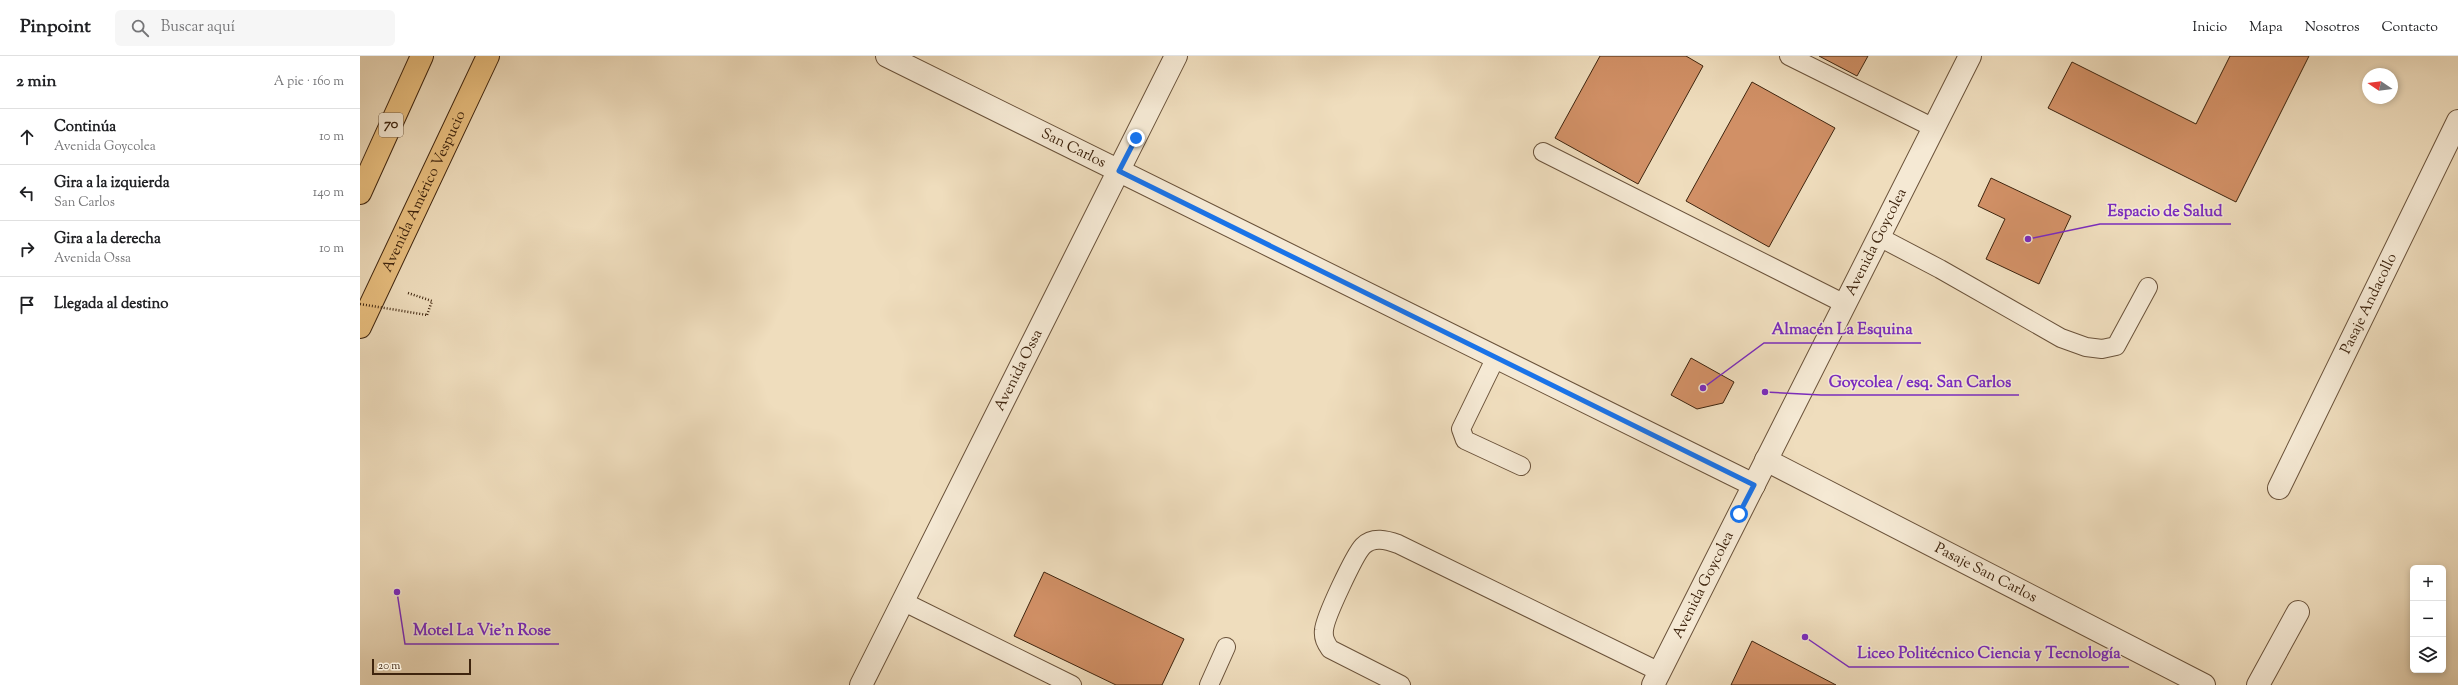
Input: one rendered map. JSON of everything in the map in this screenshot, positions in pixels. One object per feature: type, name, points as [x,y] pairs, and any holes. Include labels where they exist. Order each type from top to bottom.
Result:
[{"type":"main road","name":"70","points":[[360,193],[422,56]]},
{"type":"main road","name":"Avenida Américo Vespucio","points":[[360,327],[488,56]]},
{"type":"street","name":"San Carlos","points":[[887,56],[1754,485]]},
{"type":"street","name":"Avenida Ossa","points":[[861,685],[1176,56]]},
{"type":"street","name":"Avenida Goycolea","points":[[1657,678],[1970,56]]},
{"type":"street","name":"Pasaje Andacollo","points":[[2279,488],[2458,121]]},
{"type":"street","name":"Pasaje San Carlos","points":[[1766,460],[2204,685]]},
{"type":"street","points":[[2258,685],[2298,612]]},
{"type":"lane","points":[[1789,56],[1934,128]]},
{"type":"lane","points":[[1543,152],[1845,304]]},
{"type":"lane","points":[[1879,237],[1940,269],[2060,338],[2086,347],[2102,349],[2116,346],[2148,287]]},
{"type":"lane","points":[[1496,357],[1461,428],[1461,433],[1465,440],[1521,466]]},
{"type":"lane","points":[[1401,685],[1330,649],[1324,641],[1326,620],[1356,557],[1363,545],[1373,540],[1386,540],[1398,544],[1657,678]]},
{"type":"lane","points":[[902,601],[1072,685]]},
{"type":"lane","points":[[1210,685],[1226,647]]},
{"type":"path","points":[[360,304],[427,315],[432,301],[402,291]]},
{"type":"building","points":[[1600,56],[1686,56],[1703,66],[1638,184],[1555,138]]},
{"type":"building","points":[[1819,56],[1868,56],[1857,76]]},
{"type":"building","points":[[2230,56],[2309,56],[2236,202],[2048,108],[2072,62],[2196,124]]},
{"type":"building","points":[[1752,82],[1835,128],[1769,247],[1686,201]]},
{"type":"building","points":[[1991,178],[2071,216],[2039,284],[1986,259],[2005,219],[1978,206]]},
{"type":"building","points":[[1691,358],[1734,382],[1723,403],[1697,409],[1671,395]]},
{"type":"building","points":[[1044,572],[1184,639],[1162,685],[1116,685],[1014,636]]},
{"type":"building","points":[[1752,641],[1836,685],[1731,685]]},
{"type":"place","name":"Espacio de Salud","points":[[2028,239]]},
{"type":"place","name":"Almacén La Esquina","points":[[1703,388]]},
{"type":"place","name":"Goycolea / esq. San Carlos","points":[[1765,392]]},
{"type":"place","name":"Motel La Vie’n Rose","points":[[397,592]]},
{"type":"place","name":"Liceo Politécnico Ciencia y Tecnología","points":[[1805,637]]},
{"type":"route","points":[[1136,138],[1119,171],[1754,485],[1739,514]]}]
